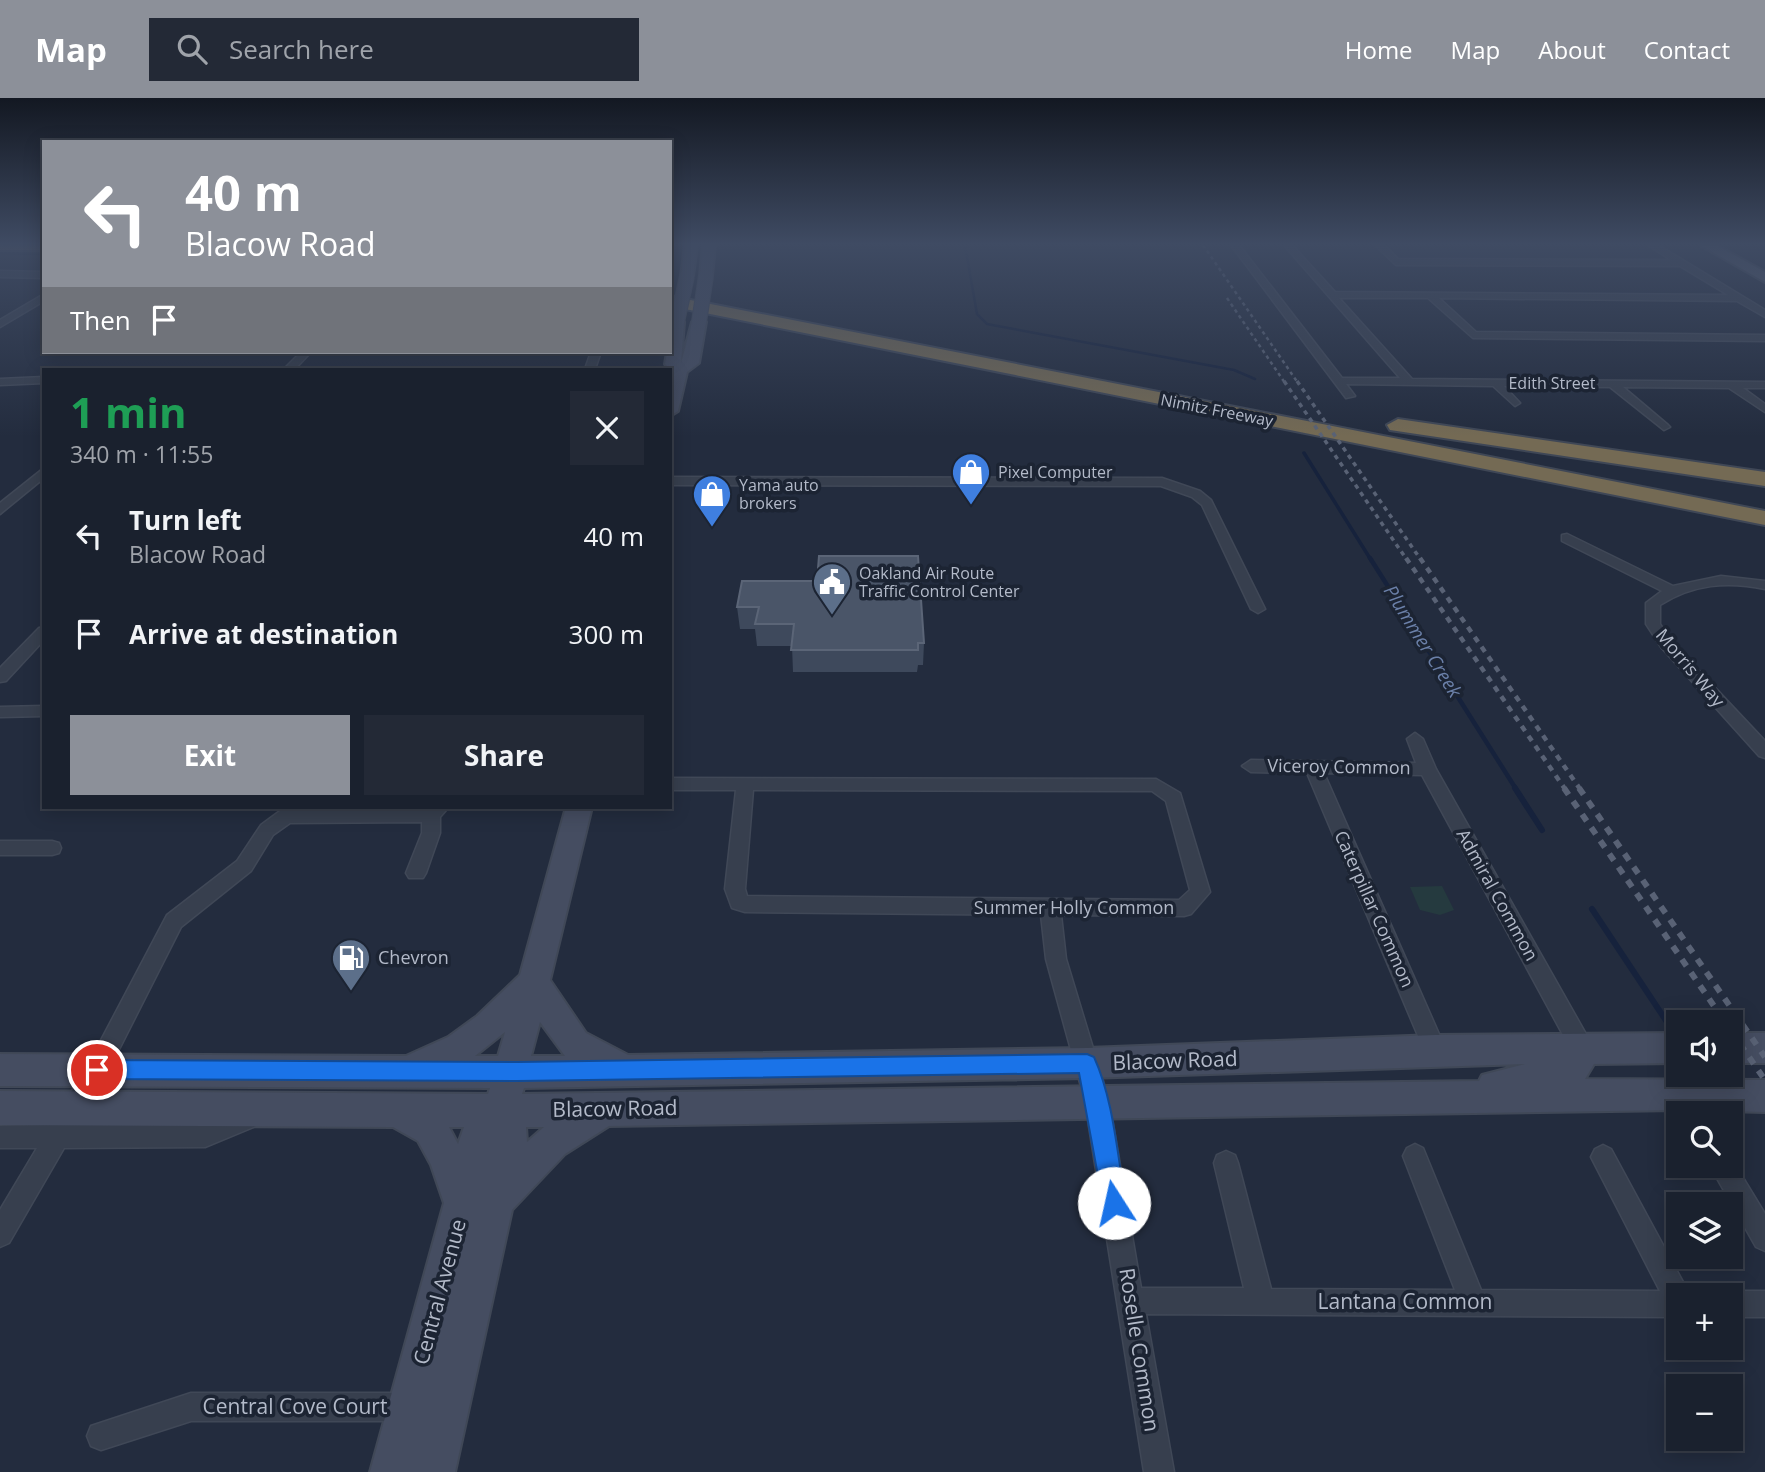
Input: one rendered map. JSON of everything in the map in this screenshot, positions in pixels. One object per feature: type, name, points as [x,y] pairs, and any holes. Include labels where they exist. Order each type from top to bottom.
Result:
[{"type":"highway","name":"Nimitz Freeway","points":[[711,309],[1765,518]]},
{"type":"highway","name":"Nimitz Freeway","points":[[774,309],[1765,498]]},
{"type":"highway","points":[[1288,408],[1765,479]]},
{"type":"highway","points":[[1519,471],[1578,489],[1765,534]]},
{"type":"main road","points":[[672,395],[680,309]]},
{"type":"main road","points":[[675,370],[691,363],[700,309]]},
{"type":"main road","name":"Central Avenue","points":[[433,1472],[480,1202],[478,1135],[499,1116],[578,809]]},
{"type":"main road","points":[[410,1071],[460,1048],[489,1026],[534,982],[569,1042],[596,1059],[628,1070]]},
{"type":"main road","name":"Blacow Road","points":[[0,1070],[512,1072],[1087,1063],[1436,1050],[1666,1048]]},
{"type":"main road","points":[[1743,1048],[1765,1048]]},
{"type":"main road","points":[[1467,1098],[1508,1080],[1564,1074],[1576,1066],[1583,1050]]},
{"type":"main road","name":"Blacow Road","points":[[1708,1101],[1765,1096]]},
{"type":"main road","name":"Blacow Road","points":[[0,1108],[67,1123],[264,1111],[397,1111],[499,1116],[605,1109],[1097,1101],[1467,1098],[1666,1103]]},
{"type":"main road","points":[[397,1111],[430,1129],[446,1157],[480,1202],[552,1142],[605,1109]]},
{"type":"main road","name":"Central Avenue","points":[[392,1472],[410,1407],[480,1202]]},
{"type":"street","points":[[0,324],[24,309]]},
{"type":"street","points":[[1284,309],[1350,396]]},
{"type":"street","points":[[1344,309],[1409,382]]},
{"type":"street","points":[[1446,309],[1473,335],[1765,338]]},
{"type":"street","points":[[290,368],[304,354]]},
{"type":"street","points":[[0,382],[42,380]]},
{"type":"street","name":"Edith Street","points":[[1339,381],[1765,385]]},
{"type":"street","points":[[1496,383],[1515,403]]},
{"type":"street","points":[[1612,383],[1664,428]]},
{"type":"street","points":[[1732,385],[1765,409]]},
{"type":"street","points":[[0,510],[42,474]]},
{"type":"street","points":[[672,481],[1162,482],[1189,491],[1207,503],[1258,609]]},
{"type":"street","points":[[1567,538],[1670,590],[1725,579],[1765,585]]},
{"type":"street","name":"Morris Way","points":[[1670,590],[1653,603],[1653,624],[1666,644],[1765,752]]},
{"type":"street","points":[[0,677],[42,633]]},
{"type":"street","points":[[0,712],[42,711]]},
{"type":"street","name":"Admiral Common","points":[[1415,739],[1427,769],[1583,1050]]},
{"type":"street","name":"Viceroy Common","points":[[1251,766],[1427,769]]},
{"type":"street","name":"Caterpillar Common","points":[[1312,768],[1436,1050]]},
{"type":"street","name":"Summer Holly Common","points":[[672,783],[1156,785],[1174,798],[1200,892],[1184,908],[790,906],[739,902],[735,890],[745,784]]},
{"type":"street","points":[[0,1234],[97,1070],[174,921],[244,866],[267,830],[286,811],[436,811],[416,873]]},
{"type":"street","points":[[0,848],[52,848]]},
{"type":"street","name":"Roselle Common","points":[[1050,909],[1056,959],[1097,1101],[1159,1472]]},
{"type":"street","name":"Blacow Road","points":[[0,1137],[67,1123]]},
{"type":"street","points":[[1415,1156],[1473,1303]]},
{"type":"street","points":[[1603,1157],[1670,1283]]},
{"type":"street","points":[[1226,1163],[1261,1302]]},
{"type":"street","points":[[1729,1178],[1765,1238]]},
{"type":"street","name":"Lantana Common","points":[[1131,1301],[1666,1304]]},
{"type":"street","points":[[1743,1304],[1765,1304]]},
{"type":"street","name":"Central Cove Court","points":[[102,1436],[191,1407],[410,1407]]},
{"type":"green space","points":[[1442,886],[1454,910],[1440,915],[1420,910],[1410,887]]},
{"type":"building","name":"Oakland Air Route Traffic Control Center","points":[[819,556],[918,556],[924,643],[918,643],[918,650],[791,650],[794,624],[755,624],[759,607],[737,607],[742,581],[817,581]]},
{"type":"waterway","name":"Plummer Creek","points":[[976,309],[977,314],[987,324],[1234,370],[1255,379]]},
{"type":"waterway","name":"Plummer Creek","points":[[1304,453],[1371,560]]},
{"type":"waterway","name":"Plummer Creek","points":[[1370,558],[1516,789]]},
{"type":"waterway","name":"Plummer Creek","points":[[1515,788],[1542,830]]},
{"type":"waterway","name":"Plummer Creek","points":[[1592,909],[1666,1020]]},
{"type":"railway","points":[[1235,309],[1285,383]]},
{"type":"railway","points":[[1247,309],[1298,383]]},
{"type":"railway","points":[[1284,381],[1407,560]]},
{"type":"railway","points":[[1297,381],[1421,560]]},
{"type":"railway","points":[[1406,558],[1565,789]]},
{"type":"railway","points":[[1420,558],[1580,789]]},
{"type":"railway","points":[[1564,788],[1717,1010]]},
{"type":"railway","points":[[1579,788],[1765,1057]]},
{"type":"railway","points":[[1743,1048],[1765,1080]]},
{"type":"place","name":"Pixel Computer","points":[[971,506]]},
{"type":"place","name":"Yama auto brokers","points":[[712,528]]},
{"type":"place","name":"Oakland Air Route Traffic Control Center","points":[[832,616]]},
{"type":"place","name":"Chevron","points":[[351,992]]},
{"type":"route","points":[[97,1070],[518,1072],[1087,1063],[1097,1101],[1114,1203]]}]
